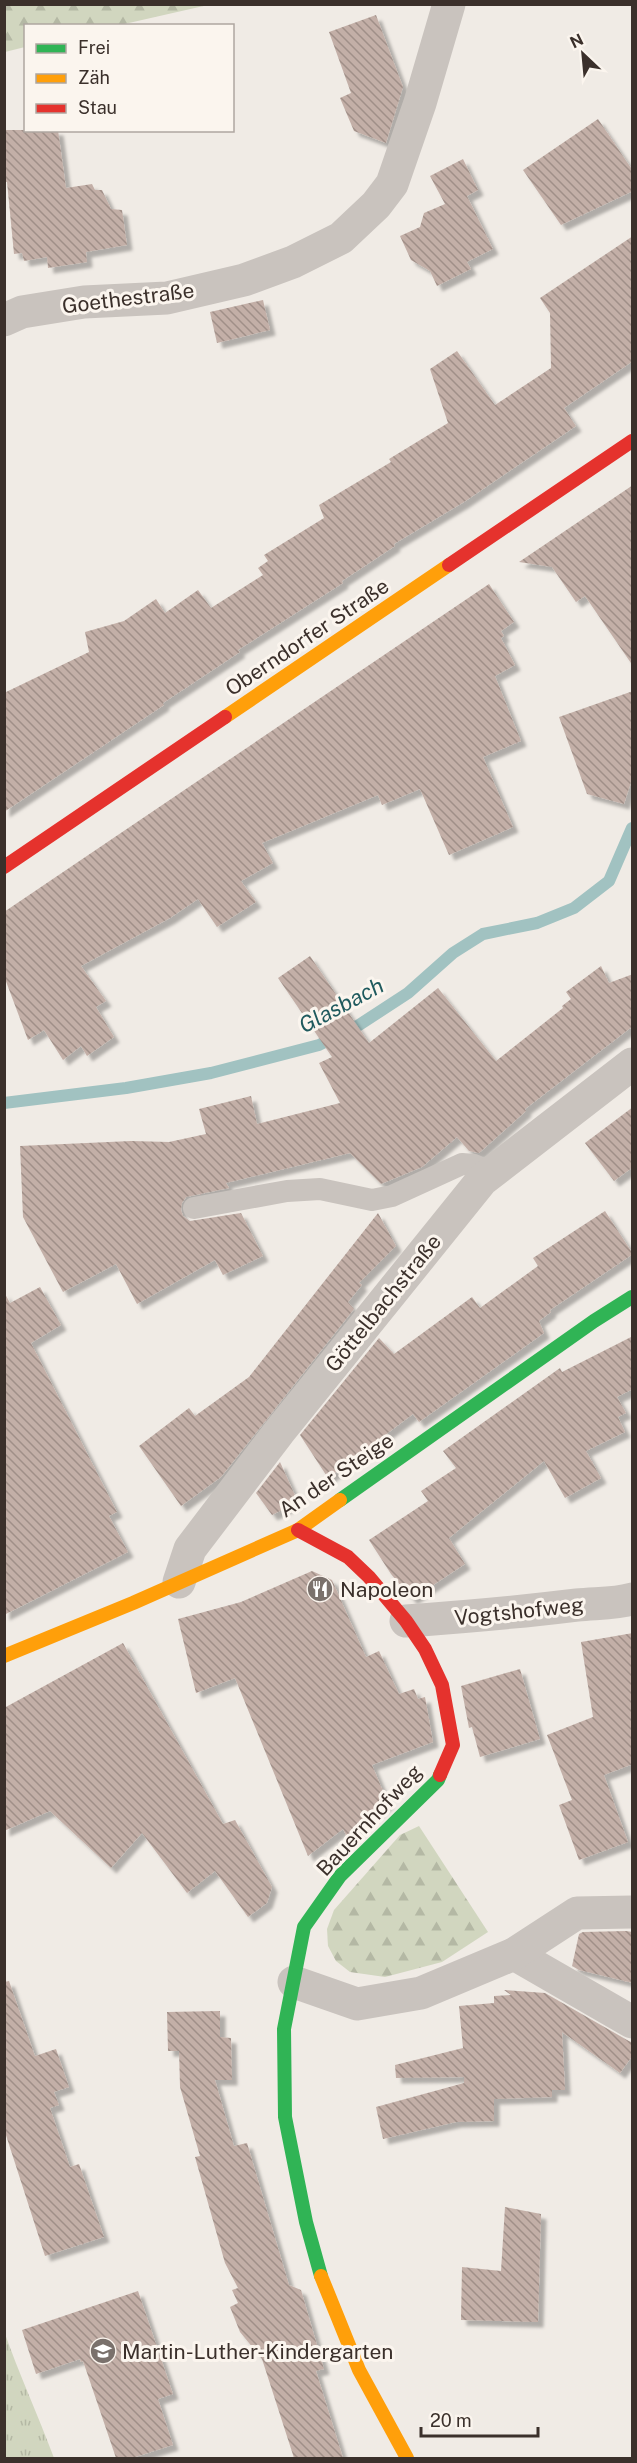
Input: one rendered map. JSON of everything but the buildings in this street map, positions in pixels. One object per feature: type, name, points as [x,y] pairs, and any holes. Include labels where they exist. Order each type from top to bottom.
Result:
[{"type":"street","name":"Goethestraße","points":[[4,321],[22,312],[84,302],[167,298],[244,280],[293,262],[341,238],[375,205],[392,184],[420,103],[449,4]]},
{"type":"street","name":"Oberndorfer Straße","points":[[4,867],[633,441]]},
{"type":"street","name":"Göttelbachstraße","points":[[179,1582],[190,1549],[302,1404],[482,1180],[633,1064]]},
{"type":"street","name":"An der Steige","points":[[4,1656],[298,1530],[576,1334],[633,1297]]},
{"type":"street","name":"Bauernhofweg","points":[[298,1530],[348,1557],[369,1577],[406,1621],[425,1649],[442,1685],[453,1745],[438,1780],[340,1876],[304,1927],[284,2029],[285,2117],[306,2222],[322,2282],[359,2370],[407,2458]]},
{"type":"street","name":"Vogtshofweg","points":[[406,1621],[503,1614],[623,1602],[633,1599]]},
{"type":"street","points":[[294,1982],[357,2004],[421,1993],[514,1954],[577,1913],[633,1912]]},
{"type":"street","points":[[514,1954],[633,2022]]},
{"type":"lane","points":[[194,1208],[288,1191],[320,1189],[372,1200],[392,1196],[462,1164],[474,1165],[492,1173]]},
{"type":"green space","points":[[5,4],[208,5],[124,24],[24,24],[24,47],[5,52]]},
{"type":"green space","points":[[419,1826],[488,1932],[442,1962],[385,1977],[350,1972],[336,1961],[328,1946],[327,1929],[334,1910],[400,1835]]},
{"type":"green space","points":[[4,2331],[16,2363],[54,2458],[5,2458]]},
{"type":"waterway","name":"Glasbach","points":[[4,1103],[126,1088],[211,1073],[319,1045],[359,1025],[408,993],[453,953],[483,934],[537,923],[574,908],[609,881],[632,828]]},
{"type":"traffic: fast","points":[[340,1500],[594,1321],[632,1297]]},
{"type":"traffic: fast","points":[[321,2276],[306,2222],[285,2117],[284,2029],[304,1927],[340,1876],[438,1780],[440,1775]]},
{"type":"traffic: slow","points":[[225,717],[449,565]]},
{"type":"traffic: slow","points":[[4,1656],[133,1603],[298,1530],[340,1500]]},
{"type":"traffic: slow","points":[[321,2276],[359,2370],[407,2458]]},
{"type":"traffic: jam","points":[[449,565],[632,441]]},
{"type":"traffic: jam","points":[[4,867],[225,717]]},
{"type":"traffic: jam","points":[[298,1530],[348,1557],[369,1577],[406,1621],[425,1649],[442,1685],[453,1745],[440,1775]]},
{"type":"place","name":"Napoleon","points":[[320,1589]]},
{"type":"place","name":"Martin-Luther-Kindergarten","points":[[103,2351]]}]
